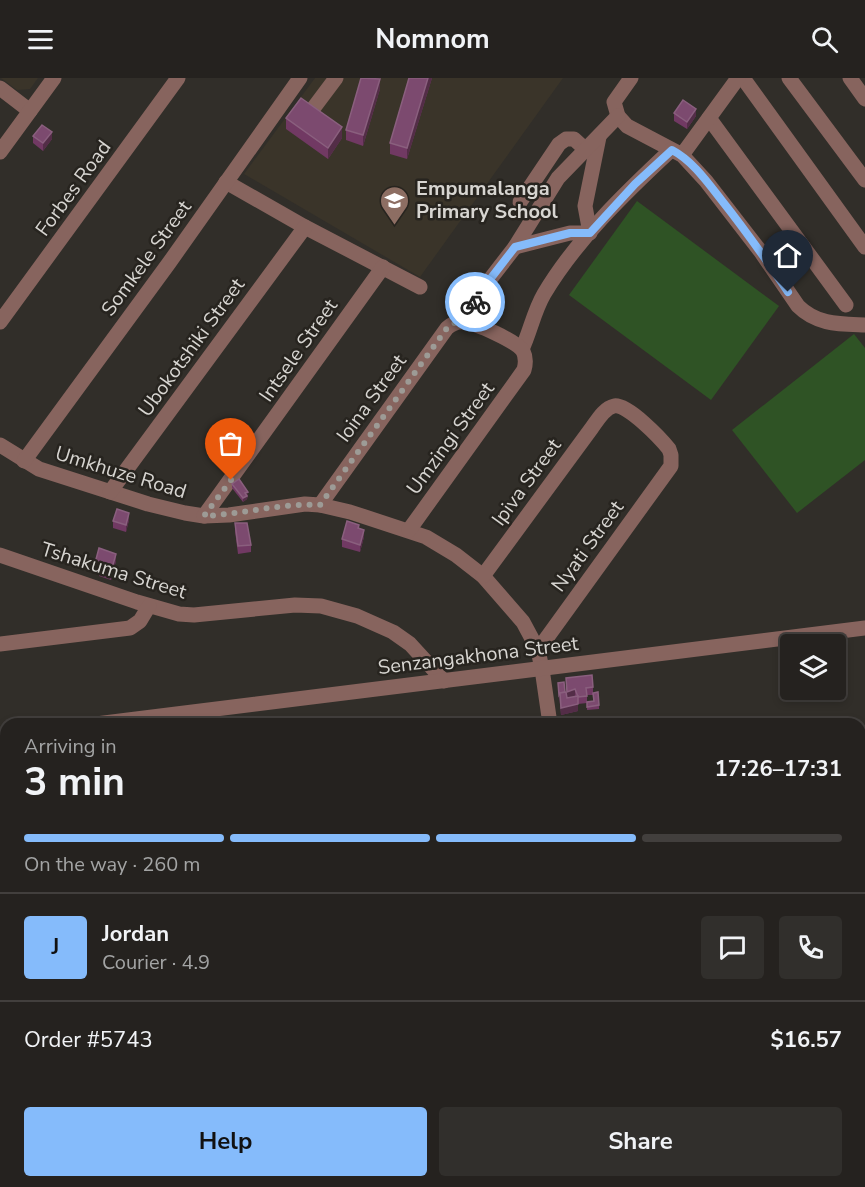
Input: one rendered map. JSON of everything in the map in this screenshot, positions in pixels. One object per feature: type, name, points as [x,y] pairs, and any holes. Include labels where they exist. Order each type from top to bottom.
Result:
[{"type":"street","points":[[0,152],[54,78]]},
{"type":"street","name":"Forbes Road","points":[[0,322],[178,78]]},
{"type":"street","name":"Somkele Street","points":[[24,461],[300,78]]},
{"type":"street","points":[[312,110],[336,78]]},
{"type":"street","points":[[631,78],[614,102],[618,116],[627,126],[677,153],[727,207],[806,313],[824,322],[865,325]]},
{"type":"street","points":[[618,116],[558,178],[515,247],[481,291],[463,321],[515,344],[522,350],[543,296],[590,233],[635,184],[677,153],[709,118],[738,78]]},
{"type":"street","points":[[743,78],[865,247]]},
{"type":"street","points":[[789,78],[865,180]]},
{"type":"street","points":[[850,78],[865,99]]},
{"type":"street","points":[[0,88],[30,111]]},
{"type":"street","points":[[709,118],[846,305]]},
{"type":"street","points":[[590,233],[585,206],[600,137]]},
{"type":"street","points":[[520,202],[559,144],[566,139],[574,139],[585,149]]},
{"type":"street","points":[[226,182],[420,287]]},
{"type":"street","name":"Ubokotshiki Street","points":[[110,492],[305,226]]},
{"type":"street","points":[[515,247],[570,233],[590,233]]},
{"type":"street","name":"Intsele Street","points":[[204,516],[383,267]]},
{"type":"street","name":"Ioina Street","points":[[320,505],[447,328],[463,321]]},
{"type":"street","name":"Umzingi Street","points":[[409,530],[524,370],[526,363],[522,350]]},
{"type":"street","name":"Ipiva Street","points":[[483,576],[603,413],[614,406],[626,408],[669,449],[671,466]]},
{"type":"street","name":"Umkhuze Road","points":[[0,445],[39,469],[148,504],[204,516],[229,515],[304,504],[320,505],[409,530],[441,544],[483,576],[523,622],[538,650],[549,718]]},
{"type":"street","name":"Nyati Street","points":[[538,650],[671,466]]},
{"type":"street","name":"Tshakuma Street","points":[[0,555],[179,614],[194,615],[295,605],[321,606],[357,616],[405,639],[444,681]]},
{"type":"street","points":[[0,644],[130,628],[140,621],[149,606]]},
{"type":"street","name":"Senzangakhona Street","points":[[145,718],[865,628]]},
{"type":"shaded area","points":[[1,78],[38,78],[30,89],[17,90]]},
{"type":"shaded area","name":"Empumalanga Primary School","points":[[315,78],[563,78],[420,277],[244,174]]},
{"type":"green space","points":[[637,201],[779,306],[711,400],[569,295]]},
{"type":"green space","points":[[854,334],[865,348],[865,460],[797,513],[732,430]]},
{"type":"building","points":[[361,78],[380,79],[363,135],[346,130]]},
{"type":"building","name":"Empumalanga Primary School","points":[[409,78],[428,78],[407,148],[390,143]]},
{"type":"building","points":[[301,98],[342,127],[328,148],[286,118]]},
{"type":"building","points":[[683,100],[696,109],[687,122],[674,113]]},
{"type":"building","points":[[42,125],[52,132],[43,143],[33,136]]},
{"type":"building","points":[[239,479],[248,492],[243,498],[232,484]]},
{"type":"building","points":[[117,509],[129,513],[126,525],[113,521]]},
{"type":"building","points":[[347,521],[359,525],[358,528],[364,530],[360,545],[342,539]]},
{"type":"building","points":[[235,523],[247,523],[251,545],[238,546]]},
{"type":"building","points":[[99,548],[116,554],[111,572],[99,568],[99,564],[95,563]]},
{"type":"building","points":[[592,675],[593,687],[586,688],[587,696],[578,697],[575,689],[567,692],[566,678]]},
{"type":"building","points":[[564,682],[565,692],[559,695],[558,683]]},
{"type":"building","points":[[566,692],[567,698],[578,696],[578,704],[561,708],[560,693]]},
{"type":"building","points":[[598,692],[599,705],[587,707],[587,702],[594,701],[593,693]]},
{"type":"way so far","points":[[231,480],[204,516],[229,515],[304,504],[320,505],[447,328],[453,323],[465,322],[475,302]]},
{"type":"place","name":"Empumalanga Primary School","points":[[395,226]]},
{"type":"route","points":[[475,302],[515,247],[570,233],[590,233],[635,184],[672,150],[682,155],[706,181],[761,252],[788,292]]}]
